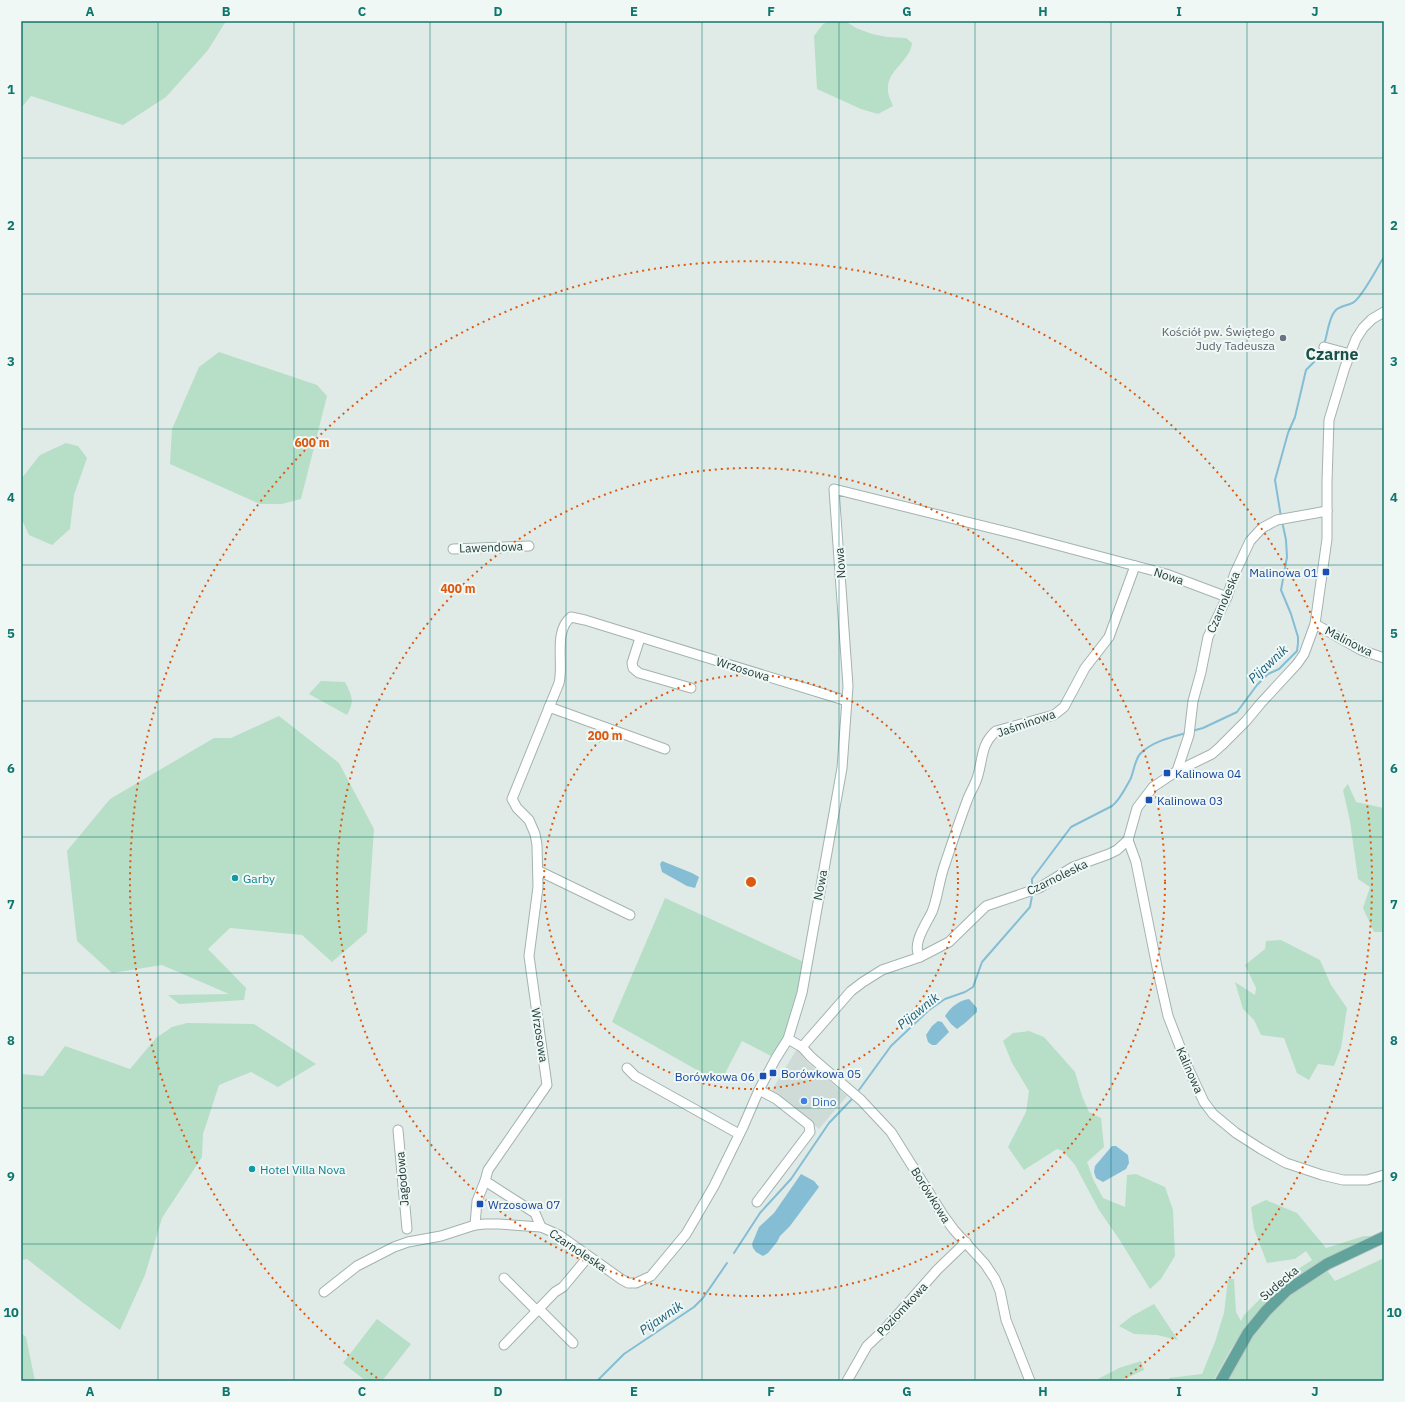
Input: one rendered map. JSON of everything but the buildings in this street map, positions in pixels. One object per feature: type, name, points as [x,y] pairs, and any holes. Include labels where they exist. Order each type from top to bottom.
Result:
[{"type":"main road","name":"Sudecka","points":[[1221,1381],[1248,1333],[1266,1311],[1286,1291],[1327,1264],[1384,1237]]},
{"type":"street","points":[[1128,840],[1137,808],[1153,787],[1177,771],[1212,754],[1246,721],[1260,703],[1297,664],[1304,654],[1314,624],[1327,539],[1329,420],[1356,339],[1363,328],[1380,314]]},
{"type":"street","points":[[1324,348],[1350,354]]},
{"type":"street","name":"Nowa","points":[[788,1039],[805,978],[816,908],[842,768],[848,669],[834,490],[1019,535],[1166,574],[1227,597]]},
{"type":"street","name":"Czarnoleska","points":[[1177,771],[1190,730],[1193,701],[1208,637],[1227,597],[1235,573],[1250,541],[1262,528],[1277,520],[1327,511]]},
{"type":"street","name":"Lawendowa","points":[[453,549],[529,546]]},
{"type":"street","name":"Jaśminowa","points":[[920,957],[916,949],[919,938],[934,908],[944,867],[967,800],[978,776],[982,754],[987,742],[996,731],[1054,714],[1064,707],[1085,668],[1109,637],[1135,566]]},
{"type":"street","name":"Wrzosowa","points":[[475,1225],[477,1201],[488,1170],[547,1085],[529,956],[537,905],[539,871],[535,834],[529,820],[517,808],[512,799],[550,707],[561,675],[559,652],[560,641],[568,619],[571,617],[846,701]]},
{"type":"street","name":"Malinowa","points":[[1314,624],[1361,650],[1384,658]]},
{"type":"street","points":[[640,638],[632,663],[633,668],[639,673],[691,688]]},
{"type":"street","points":[[550,707],[665,750]]},
{"type":"street","name":"Czarnoleska","points":[[802,1047],[851,991],[862,982],[882,970],[920,957],[948,942],[986,906],[1039,888],[1073,867],[1109,854],[1128,840]]},
{"type":"street","name":"Kalinowa","points":[[1128,840],[1136,862],[1168,1016],[1191,1076],[1204,1102],[1213,1114],[1236,1133],[1261,1149],[1286,1163],[1322,1176],[1343,1180],[1367,1180],[1384,1175]]},
{"type":"street","points":[[539,871],[630,916]]},
{"type":"street","name":"Czarnoleska","points":[[324,1292],[357,1266],[394,1247],[408,1242],[441,1236],[475,1225],[499,1224],[542,1227],[559,1235],[621,1280],[636,1284],[651,1276],[686,1234],[714,1186],[759,1090],[788,1039]]},
{"type":"street","name":"Borówkowa","points":[[788,1039],[802,1047],[811,1057],[861,1100],[891,1132],[943,1215],[985,1264],[997,1284],[1006,1320],[1030,1381]]},
{"type":"street","points":[[626,1068],[635,1076],[739,1134]]},
{"type":"street","points":[[757,1202],[810,1132],[809,1125],[776,1099],[759,1090]]},
{"type":"street","name":"Jagodowa","points":[[398,1130],[407,1228]]},
{"type":"street","points":[[485,1181],[536,1212],[542,1227]]},
{"type":"street","name":"Poziomkowa","points":[[847,1381],[867,1346],[885,1329],[937,1270],[966,1242]]},
{"type":"street","points":[[504,1344],[555,1292],[563,1287],[588,1257]]},
{"type":"street","points":[[504,1278],[572,1343]]},
{"type":"shaded area","points":[[797,1049],[807,1062],[847,1096],[819,1129],[772,1090]]},
{"type":"green space","points":[[21,21],[226,21],[208,50],[166,97],[123,125],[31,96],[21,108]]},
{"type":"green space","points":[[831,21],[845,21],[856,28],[872,34],[887,37],[906,38],[912,43],[907,56],[894,72],[888,84],[888,93],[893,106],[878,114],[861,109],[817,89],[814,36],[823,24]]},
{"type":"green space","points":[[219,352],[317,385],[327,396],[301,499],[282,504],[260,504],[170,464],[172,429],[199,367]]},
{"type":"green space","points":[[66,443],[78,446],[87,458],[74,495],[70,529],[52,545],[29,535],[21,518],[21,479],[40,455]]},
{"type":"green space","points":[[321,681],[345,682],[352,698],[351,706],[347,715],[309,694]]},
{"type":"green space","points":[[279,716],[339,763],[374,829],[367,932],[332,962],[302,935],[230,928],[208,949],[246,988],[244,1000],[179,1004],[168,995],[229,994],[162,965],[112,973],[77,941],[67,851],[110,799],[214,738],[231,738]]},
{"type":"green space","points":[[1348,784],[1356,802],[1384,808],[1384,932],[1374,932],[1363,908],[1370,887],[1358,879],[1350,821],[1343,790]]},
{"type":"green space","points":[[665,898],[804,962],[799,988],[786,1037],[773,1057],[742,1041],[720,1083],[612,1022]]},
{"type":"green space","points":[[1281,940],[1320,960],[1331,985],[1347,1008],[1341,1048],[1334,1066],[1318,1064],[1309,1080],[1297,1073],[1284,1038],[1261,1035],[1254,1020],[1243,1009],[1235,982],[1255,995],[1256,988],[1245,965],[1265,949],[1266,941]]},
{"type":"green space","points":[[187,1023],[254,1024],[316,1064],[278,1087],[251,1072],[219,1085],[203,1134],[202,1157],[162,1218],[145,1275],[120,1330],[27,1259],[21,1260],[21,1074],[43,1076],[65,1046],[130,1069],[156,1038],[172,1027]]},
{"type":"green space","points":[[1029,1031],[1044,1037],[1075,1072],[1082,1096],[1089,1112],[1101,1118],[1104,1147],[1087,1162],[1093,1179],[1103,1198],[1125,1207],[1127,1175],[1136,1174],[1165,1187],[1173,1210],[1175,1256],[1161,1279],[1150,1289],[1099,1210],[1075,1165],[1063,1151],[1057,1149],[1024,1170],[1008,1147],[1026,1112],[1029,1091],[1012,1063],[1003,1041],[1013,1033]]},
{"type":"green space","points":[[1266,1200],[1297,1213],[1326,1248],[1364,1236],[1373,1236],[1314,1265],[1279,1289],[1255,1315],[1231,1349],[1213,1381],[1170,1381],[1169,1378],[1202,1374],[1215,1342],[1224,1313],[1228,1279],[1234,1279],[1236,1312],[1241,1321],[1244,1315],[1274,1285],[1312,1260],[1306,1251],[1295,1259],[1267,1263],[1254,1229],[1251,1207]]},
{"type":"green space","points":[[1384,1258],[1384,1381],[1226,1381],[1249,1338],[1269,1310],[1326,1269],[1335,1281]]},
{"type":"green space","points":[[1154,1304],[1178,1340],[1157,1335],[1134,1334],[1119,1326],[1132,1316]]},
{"type":"green space","points":[[377,1319],[411,1344],[382,1381],[366,1381],[343,1363]]},
{"type":"green space","points":[[21,1333],[26,1337],[35,1381],[21,1381]]},
{"type":"green space","points":[[1141,1361],[1144,1370],[1120,1381],[1097,1381],[1098,1379],[1119,1368]]},
{"type":"water","points":[[662,861],[699,877],[695,888],[687,886],[662,872],[660,864]]},
{"type":"water","points":[[969,999],[977,1008],[977,1012],[957,1029],[945,1016],[955,1005]]},
{"type":"water","points":[[938,1021],[942,1022],[949,1032],[936,1045],[932,1045],[928,1042],[926,1035],[932,1026]]},
{"type":"water","points":[[1112,1146],[1116,1146],[1128,1155],[1129,1163],[1126,1169],[1103,1182],[1096,1178],[1094,1172],[1095,1166]]},
{"type":"water","points":[[801,1174],[814,1181],[819,1187],[790,1226],[780,1236],[768,1253],[763,1256],[756,1252],[752,1244],[759,1227],[774,1213]]},
{"type":"waterway","name":"Pijawnik","points":[[1324,344],[1329,322],[1335,311],[1358,299],[1384,258]]},
{"type":"waterway","name":"Pijawnik","points":[[1281,517],[1275,480],[1288,433],[1295,417],[1306,370],[1320,356],[1322,350]]},
{"type":"waterway","name":"Pijawnik","points":[[1192,731],[1203,728],[1237,712],[1257,685],[1268,674],[1279,669],[1297,651],[1298,637],[1291,614],[1281,590],[1287,557],[1286,540],[1282,521]]},
{"type":"waterway","name":"Pijawnik","points":[[1032,886],[1032,879],[1071,827],[1112,806],[1118,800],[1131,778],[1140,754],[1155,743],[1186,733]]},
{"type":"waterway","name":"Pijawnik","points":[[859,1090],[891,1046],[929,1010],[945,999],[965,992],[973,987],[982,962],[1030,907],[1032,896]]},
{"type":"waterway","name":"Pijawnik","points":[[734,1253],[760,1213],[791,1179],[829,1123],[852,1099]]},
{"type":"waterway","name":"Pijawnik","points":[[597,1381],[624,1354],[694,1307],[703,1298],[727,1263]]},
{"type":"place","name":"Kościół pw. Świętego Judy Tadeusza","points":[[1283,338]]},
{"type":"place","name":"Malinowa 01","points":[[1326,572]]},
{"type":"place","name":"Kalinowa 04","points":[[1167,773]]},
{"type":"place","name":"Kalinowa 03","points":[[1149,800]]},
{"type":"place","name":"Garby","points":[[235,878]]},
{"type":"place","name":"Borówkowa 05","points":[[773,1073]]},
{"type":"place","name":"Borówkowa 06","points":[[763,1076]]},
{"type":"place","name":"Dino","points":[[804,1101]]},
{"type":"place","name":"Hotel Villa Nova","points":[[252,1169]]},
{"type":"place","name":"Wrzosowa 07","points":[[480,1204]]},
{"type":"district","name":"Czarne","points":[[1332,354]]}]
